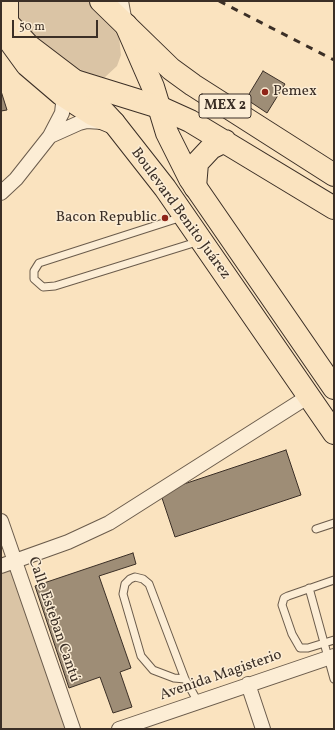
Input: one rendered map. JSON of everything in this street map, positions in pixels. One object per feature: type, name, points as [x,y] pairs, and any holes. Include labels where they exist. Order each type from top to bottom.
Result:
[{"type":"main road","points":[[7,1],[4,20],[11,43],[26,66],[68,87],[92,114],[114,123]]},
{"type":"main road","name":"Boulevard Benito Juárez","points":[[101,1],[125,24],[145,67],[167,133],[180,162],[195,187],[334,388]]},
{"type":"main road","name":"MEX 2","points":[[125,24],[153,53],[193,85],[330,171]]},
{"type":"main road","name":"MEX 2","points":[[68,87],[159,107],[225,141],[334,208]]},
{"type":"main road","name":"Boulevard Benito Juárez","points":[[114,123],[165,188],[334,433]]},
{"type":"main road","points":[[195,187],[198,163],[211,148],[225,141]]},
{"type":"main road","points":[[165,188],[176,186],[184,188],[211,211]]},
{"type":"street","points":[[121,1],[125,24]]},
{"type":"street","points":[[1,194],[16,179],[50,136],[62,113],[68,87]]},
{"type":"street","points":[[50,136],[66,127],[87,121],[114,123]]},
{"type":"street","points":[[1,566],[68,542],[109,523],[308,396]]},
{"type":"street","name":"Calle Esteban Cantú","points":[[1,521],[74,729]]},
{"type":"street","name":"Avenida Magisterio","points":[[119,729],[332,656]]},
{"type":"street","points":[[248,684],[263,729]]},
{"type":"lane","points":[[184,216],[39,263],[34,271],[34,279],[43,287],[55,286],[201,241]]},
{"type":"lane","points":[[316,529],[334,522]]},
{"type":"lane","points":[[186,679],[174,678],[153,670],[141,656],[123,594],[125,584],[130,579],[143,579],[149,584],[186,679],[198,702]]},
{"type":"lane","points":[[334,580],[284,598],[282,605],[282,609],[292,634],[300,648],[308,648],[334,640]]},
{"type":"lane","points":[[309,588],[326,643],[332,656],[334,679]]},
{"type":"shaded area","points":[[2,1],[108,1],[116,8],[121,55],[117,66],[104,78],[86,83],[46,56]]},
{"type":"shaded area","points":[[14,562],[73,729],[1,729],[1,566]]},
{"type":"building","name":"Pemex","points":[[263,71],[285,84],[267,113],[246,99]]},
{"type":"building","points":[[1,91],[7,110],[1,111]]},
{"type":"building","points":[[286,450],[301,495],[175,537],[160,492]]},
{"type":"building","points":[[133,553],[136,564],[99,576],[131,668],[120,672],[132,707],[113,713],[100,677],[69,688],[35,586]]},
{"type":"railway","points":[[219,1],[334,60]]},
{"type":"place","name":"Pemex","points":[[265,92]]},
{"type":"place","name":"Bacon Republic","points":[[165,218]]}]
